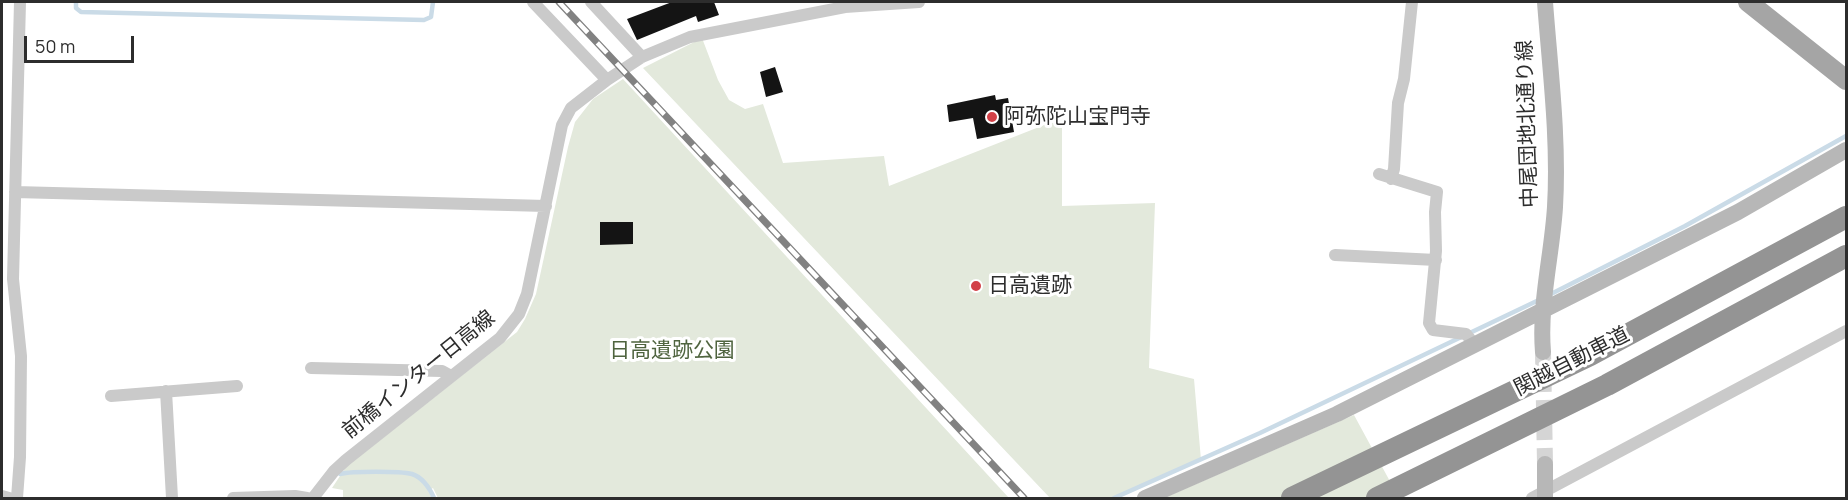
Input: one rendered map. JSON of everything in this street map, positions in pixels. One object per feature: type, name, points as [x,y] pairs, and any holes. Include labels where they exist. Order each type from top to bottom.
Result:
[{"type":"highway","name":"関越自動車道","points":[[1292,498],[1590,355],[1846,217]]},
{"type":"highway","name":"関越自動車道","points":[[1377,498],[1607,385],[1846,256]]},
{"type":"main road","points":[[1748,2],[1846,80]]},
{"type":"street","points":[[16,498],[20,457],[21,356],[7,278],[15,192],[20,2]]},
{"type":"street","points":[[533,2],[607,80]]},
{"type":"street","points":[[591,2],[642,57]]},
{"type":"street","name":"前橋インター日高線","points":[[313,498],[334,471],[358,449],[500,338],[519,314],[527,294],[555,155],[565,118],[577,102],[642,57],[698,34],[845,7],[919,2]]},
{"type":"street","points":[[1412,2],[1404,79],[1398,104],[1394,169],[1385,176],[1437,192],[1436,260],[1430,300],[1430,327],[1433,330],[1466,334],[1474,344]]},
{"type":"street","name":"中尾団地北通り線","points":[[1543,352],[1541,331],[1554,219],[1556,172],[1545,2]]},
{"type":"street","points":[[1145,498],[1337,414],[1738,212],[1846,150]]},
{"type":"street","points":[[15,192],[546,206]]},
{"type":"street","points":[[1335,255],[1436,260]]},
{"type":"street","points":[[1541,496],[1846,331]]},
{"type":"street","points":[[310,368],[442,371],[451,376]]},
{"type":"street","points":[[111,396],[237,386]]},
{"type":"street","points":[[166,392],[172,498]]},
{"type":"street","points":[[1541,496],[1545,464]]},
{"type":"street","points":[[2,496],[9,498]]},
{"type":"street","points":[[233,498],[295,496],[307,498]]},
{"type":"green space","points":[[702,38],[718,80],[729,100],[745,109],[763,104],[783,163],[884,156],[889,186],[1062,118],[1062,206],[1155,203],[1149,368],[1194,379],[1201,460],[1114,498],[1050,498],[643,68]]},
{"type":"green space","name":"日高遺跡公園","points":[[623,79],[1009,498],[438,498],[433,488],[428,491],[432,498],[343,498],[343,490],[332,488],[346,467],[517,332],[536,294],[575,122],[593,99]]},
{"type":"green space","points":[[1354,415],[1399,498],[1164,498]]},
{"type":"building","points":[[672,2],[714,2],[719,15],[698,22],[696,16],[637,40],[627,19]]},
{"type":"building","points":[[775,67],[783,92],[766,97],[760,72]]},
{"type":"building","name":"阿弥陀山宝門寺","points":[[995,95],[996,100],[1008,98],[1014,132],[977,139],[973,118],[949,122],[947,105]]},
{"type":"building","points":[[600,222],[633,222],[633,244],[600,245]]},
{"type":"waterway","points":[[76,2],[76,8],[81,12],[424,20],[431,17],[433,2]]},
{"type":"waterway","points":[[1549,295],[1685,226],[1846,136]]},
{"type":"waterway","points":[[1114,498],[1260,433],[1541,299]]},
{"type":"waterway","points":[[340,474],[355,472],[412,474],[423,481],[434,498]]},
{"type":"tunnel","points":[[1543,352],[1545,464]]},
{"type":"railway","points":[[559,2],[1024,498]]},
{"type":"place","name":"阿弥陀山宝門寺","points":[[992,117]]},
{"type":"place","name":"日高遺跡","points":[[976,286]]}]
